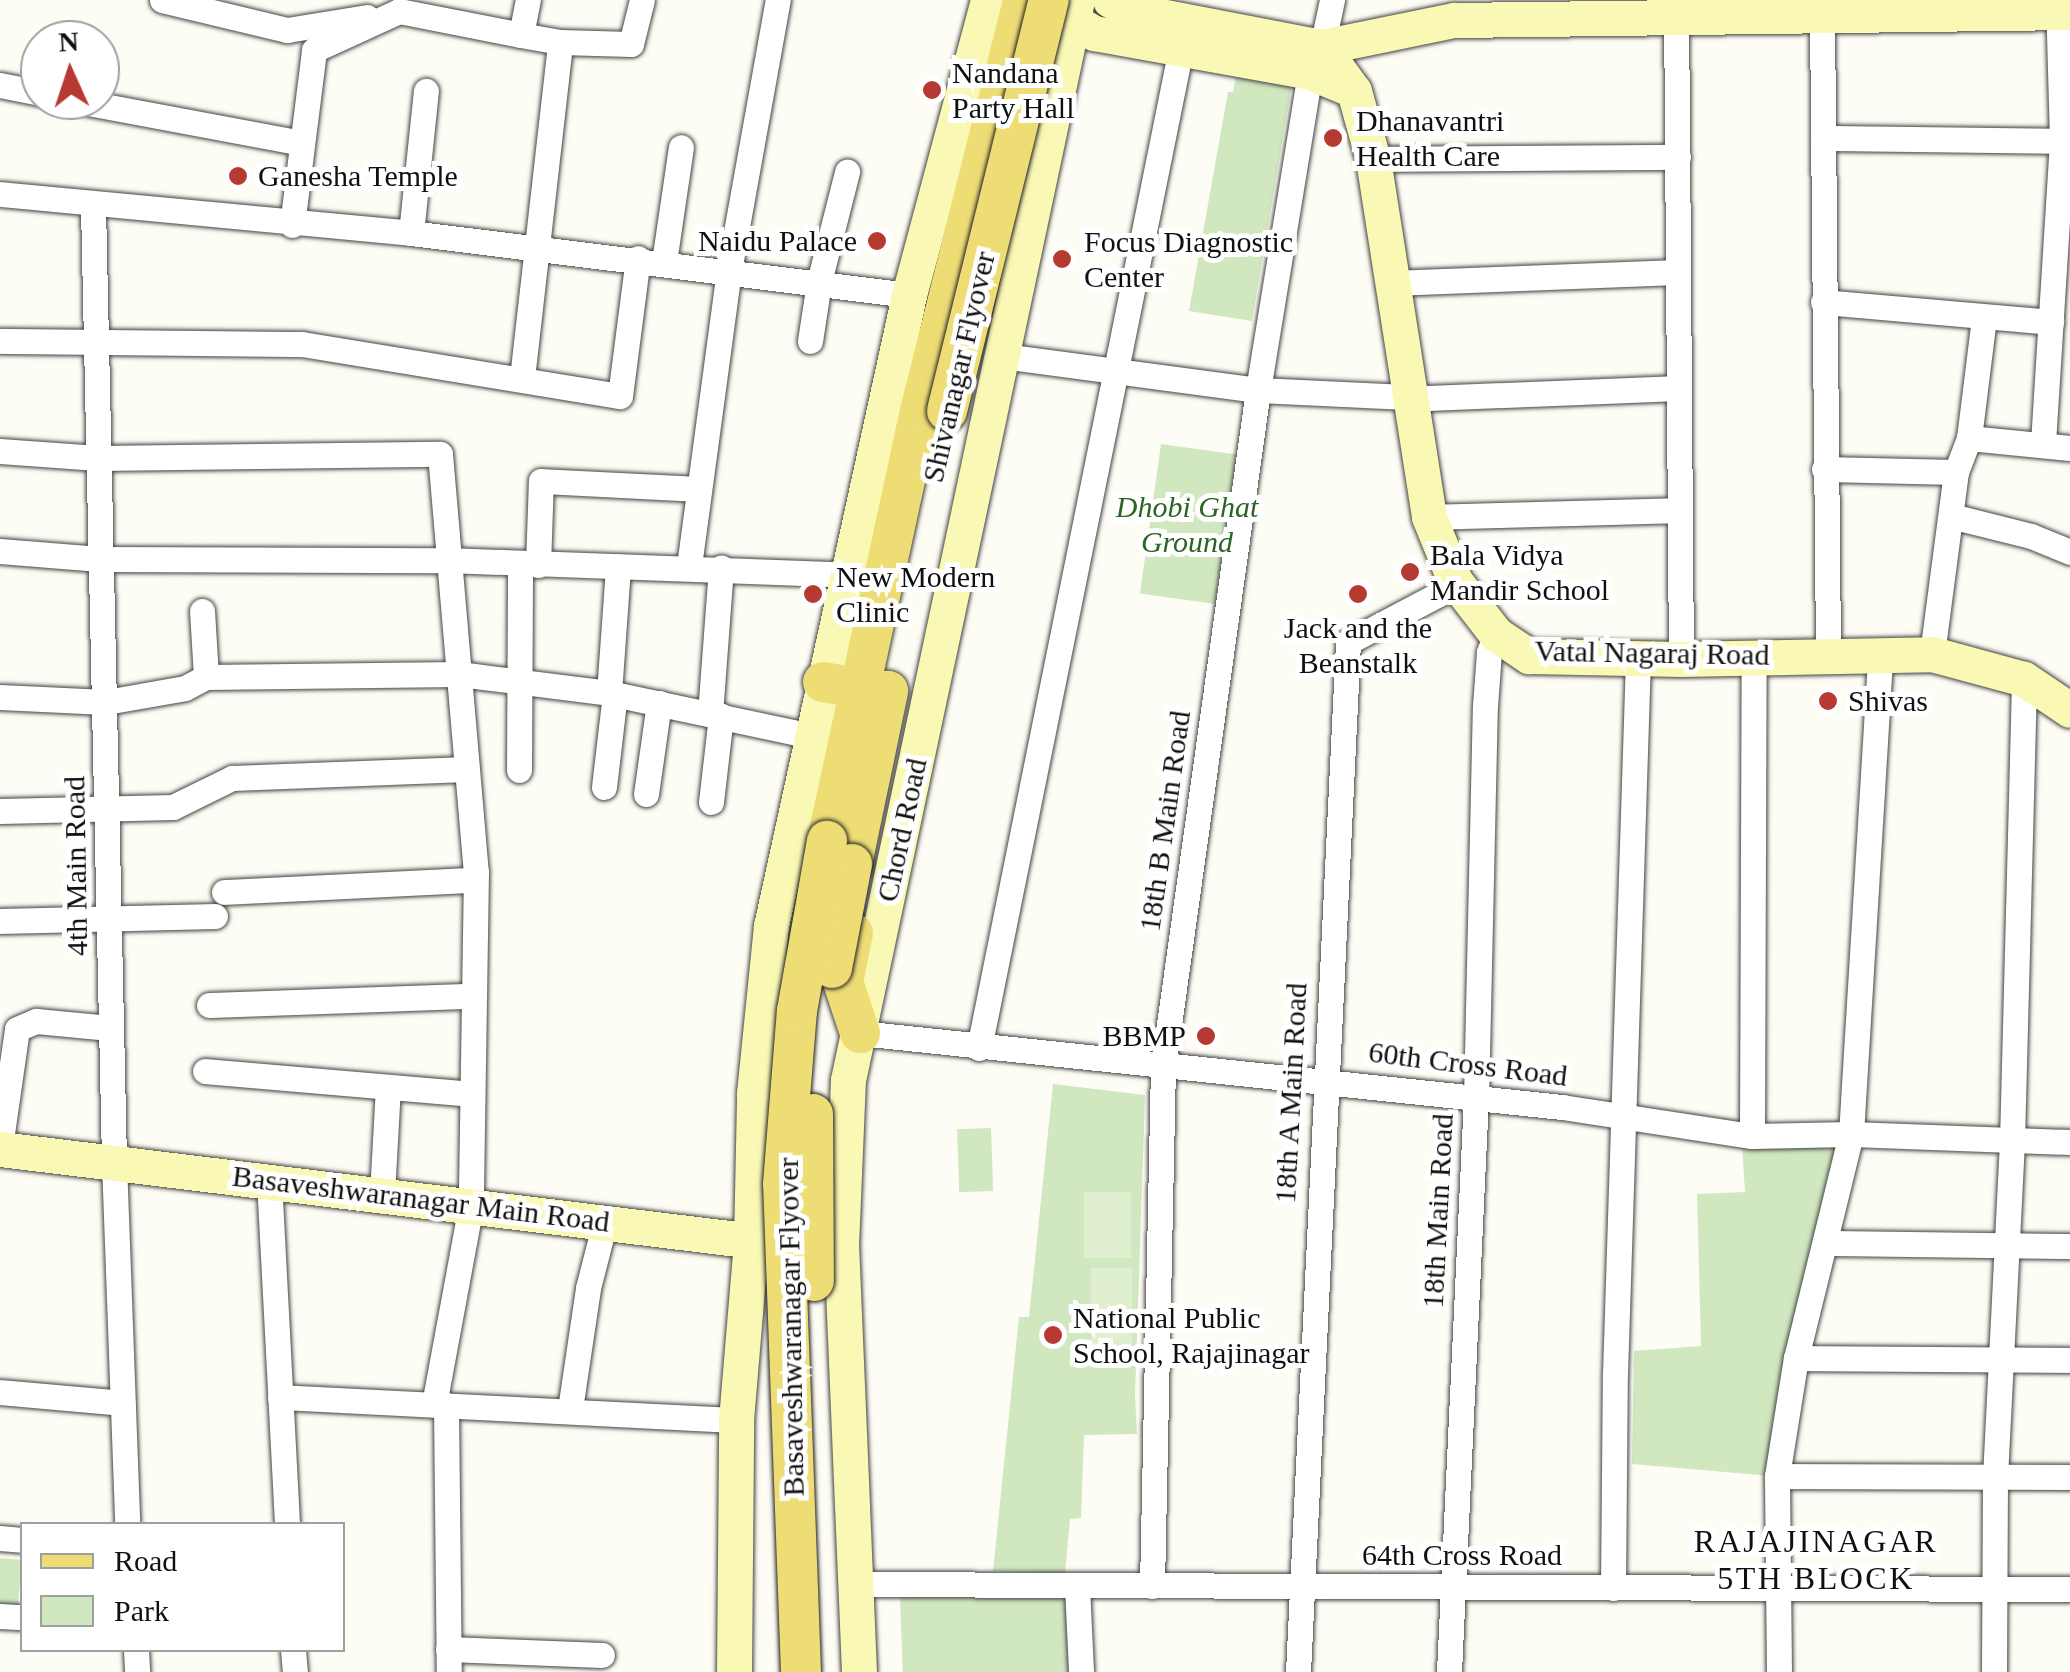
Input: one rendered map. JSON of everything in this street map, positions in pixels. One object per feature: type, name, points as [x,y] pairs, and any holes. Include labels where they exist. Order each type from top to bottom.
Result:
[{"type":"main road","name":"Shivanagar Flyover","points":[[879,737],[934,411],[1024,0]]},
{"type":"main road","name":"Shivanagar Flyover","points":[[842,685],[934,411],[1060,6]]},
{"type":"main road","name":"Basaveshwaranagar Flyover","points":[[826,1672],[812,1121],[839,852],[842,685]]},
{"type":"main road","points":[[860,1033],[843,982],[878,814],[879,737]]},
{"type":"main road","name":"Basaveshwaranagar Flyover","points":[[801,1672],[783,1184],[797,1010],[839,852],[879,737]]},
{"type":"street","points":[[162,0],[287,30],[397,6],[560,42],[631,44],[642,0]]},
{"type":"street","points":[[521,35],[528,0]]},
{"type":"street","points":[[689,566],[729,271],[778,0]]},
{"type":"street","points":[[734,1672],[736,1420],[751,1242],[754,1093],[772,926],[811,736],[842,685],[851,575],[909,295],[988,0]]},
{"type":"street","points":[[1110,0],[1129,10],[1316,59]]},
{"type":"street","name":"18th B Main Road","points":[[1152,1586],[1162,1068],[1258,390],[1316,59],[1332,0]]},
{"type":"street","points":[[292,225],[314,50],[397,6]]},
{"type":"street","points":[[1060,6],[1094,33],[1181,48],[1316,59],[1454,20],[1676,8],[1822,15],[1926,7],[2062,8],[2063,235],[2043,443]]},
{"type":"street","name":"Chord Road","points":[[858,1672],[841,1246],[848,1080],[1003,356],[1060,6]]},
{"type":"street","points":[[1676,8],[1681,660]]},
{"type":"street","points":[[1822,15],[1828,654]]},
{"type":"street","points":[[522,378],[540,248],[560,42]]},
{"type":"street","points":[[979,1048],[1181,48]]},
{"type":"street","name":"Vatal Nagaraj Road","points":[[1316,59],[1354,91],[1373,159],[1429,517],[1455,581],[1496,634],[1528,656],[1681,660],[1880,652],[1932,654],[2024,679],[2070,710]]},
{"type":"street","points":[[411,233],[426,91]]},
{"type":"street","points":[[120,109],[302,143]]},
{"type":"street","points":[[1823,138],[2062,141]]},
{"type":"street","points":[[0,341],[302,344],[620,396],[680,147]]},
{"type":"street","points":[[1373,159],[1678,158]]},
{"type":"street","points":[[810,341],[847,172]]},
{"type":"street","points":[[0,194],[292,225],[411,233],[909,295]]},
{"type":"street","name":"4th Main Road","points":[[93,206],[110,1028],[127,1522]]},
{"type":"street","points":[[1391,283],[1678,272]]},
{"type":"street","points":[[1823,302],[2052,322]]},
{"type":"street","points":[[1932,654],[1956,472],[1970,438],[1984,318]]},
{"type":"street","points":[[1003,356],[1258,390],[1408,397],[1679,388]]},
{"type":"street","points":[[1970,438],[2070,448]]},
{"type":"street","points":[[0,451],[98,458],[440,454],[476,872],[472,880],[471,1204],[440,1405],[449,1661],[602,1655]]},
{"type":"street","points":[[1824,469],[1956,472]]},
{"type":"street","points":[[518,770],[516,684],[542,481],[697,490]]},
{"type":"street","points":[[1429,517],[1680,510]]},
{"type":"street","points":[[1951,516],[2031,536],[2070,552]]},
{"type":"street","points":[[0,550],[100,559],[448,560],[720,567],[851,575]]},
{"type":"street","points":[[604,787],[618,566]]},
{"type":"street","points":[[711,802],[720,567]]},
{"type":"street","name":"18th A Main Road","points":[[1298,1672],[1348,642],[1441,594],[1455,581]]},
{"type":"street","points":[[202,611],[206,677]]},
{"type":"street","name":"18th Main Road","points":[[1449,1672],[1476,1098],[1486,706],[1489,652],[1496,634]]},
{"type":"street","points":[[1779,1672],[1777,1476],[1796,1358],[1851,1134],[1880,652]]},
{"type":"street","points":[[1752,1136],[1754,658]]},
{"type":"street","points":[[1613,1588],[1638,659]]},
{"type":"street","points":[[0,697],[106,702],[185,688],[206,677],[460,674],[612,693],[811,736]]},
{"type":"street","points":[[1994,1672],[1992,1589],[2004,1245],[2012,1142],[2024,679]]},
{"type":"street","points":[[646,794],[660,703]]},
{"type":"street","points":[[0,810],[174,807],[232,778],[467,769]]},
{"type":"street","points":[[0,921],[110,918],[472,880]]},
{"type":"street","points":[[209,1006],[473,996]]},
{"type":"street","points":[[0,1148],[17,1029],[36,1021],[110,1028]]},
{"type":"street","name":"60th Cross Road","points":[[860,1033],[1162,1068],[1324,1080],[1624,1116],[1752,1136],[1851,1134],[2070,1142]]},
{"type":"street","points":[[205,1071],[472,1094]]},
{"type":"street","points":[[382,1194],[388,1087]]},
{"type":"street","name":"Basaveshwaranagar Main Road","points":[[0,1148],[751,1242],[841,1246]]},
{"type":"street","points":[[269,1180],[286,1522]]},
{"type":"street","points":[[570,1409],[588,1288],[604,1222]]},
{"type":"street","points":[[1825,1243],[2070,1246]]},
{"type":"street","points":[[1796,1358],[2070,1360]]},
{"type":"street","points":[[0,1392],[123,1403]]},
{"type":"street","points":[[280,1397],[736,1420]]},
{"type":"street","points":[[1777,1476],[2070,1477]]},
{"type":"street","name":"64th Cross Road","points":[[854,1584],[2070,1589]]},
{"type":"street","points":[[1077,1586],[1081,1672]]},
{"type":"green space","points":[[1238,63],[1292,83],[1252,321],[1189,311],[1228,92],[1233,92]]},
{"type":"green space","name":"Dhobi Ghat Ground","points":[[1161,444],[1236,455],[1215,604],[1140,594]]},
{"type":"green space","points":[[1053,1084],[1145,1095],[1137,1434],[1084,1435],[1081,1518],[1070,1519],[1065,1574],[993,1571],[1019,1317],[1029,1317]]},
{"type":"green space","points":[[991,1128],[993,1191],[959,1192],[957,1129]]},
{"type":"green space","points":[[1839,1143],[1771,1476],[1632,1464],[1634,1351],[1701,1346],[1697,1194],[1745,1192],[1742,1146]]},
{"type":"green space","points":[[1084,1192],[1131,1192],[1131,1258],[1084,1258]]},
{"type":"green space","points":[[1091,1268],[1132,1268],[1132,1365],[1091,1365]]},
{"type":"green space","points":[[0,1558],[20,1560],[18,1608],[0,1606]]},
{"type":"green space","points":[[1068,1592],[1071,1672],[903,1672],[900,1598]]},
{"type":"place","name":"Nandana Party Hall","points":[[932,90]]},
{"type":"place","name":"Dhanavantri Health Care","points":[[1333,138]]},
{"type":"place","name":"Ganesha Temple","points":[[238,176]]},
{"type":"place","name":"Naidu Palace","points":[[877,241]]},
{"type":"place","name":"Focus Diagnostic Center","points":[[1062,259]]},
{"type":"place","name":"Bala Vidya Mandir School","points":[[1410,572]]},
{"type":"place","name":"New Modern Clinic","points":[[813,594]]},
{"type":"place","name":"Jack and the Beanstalk","points":[[1358,594]]},
{"type":"place","name":"Shivas","points":[[1828,701]]},
{"type":"place","name":"BBMP","points":[[1206,1036]]},
{"type":"place","name":"National Public School, Rajajinagar","points":[[1053,1335]]},
{"type":"district","name":"RAJAJINAGAR 5TH BLOCK","points":[[1816,1560]]}]
